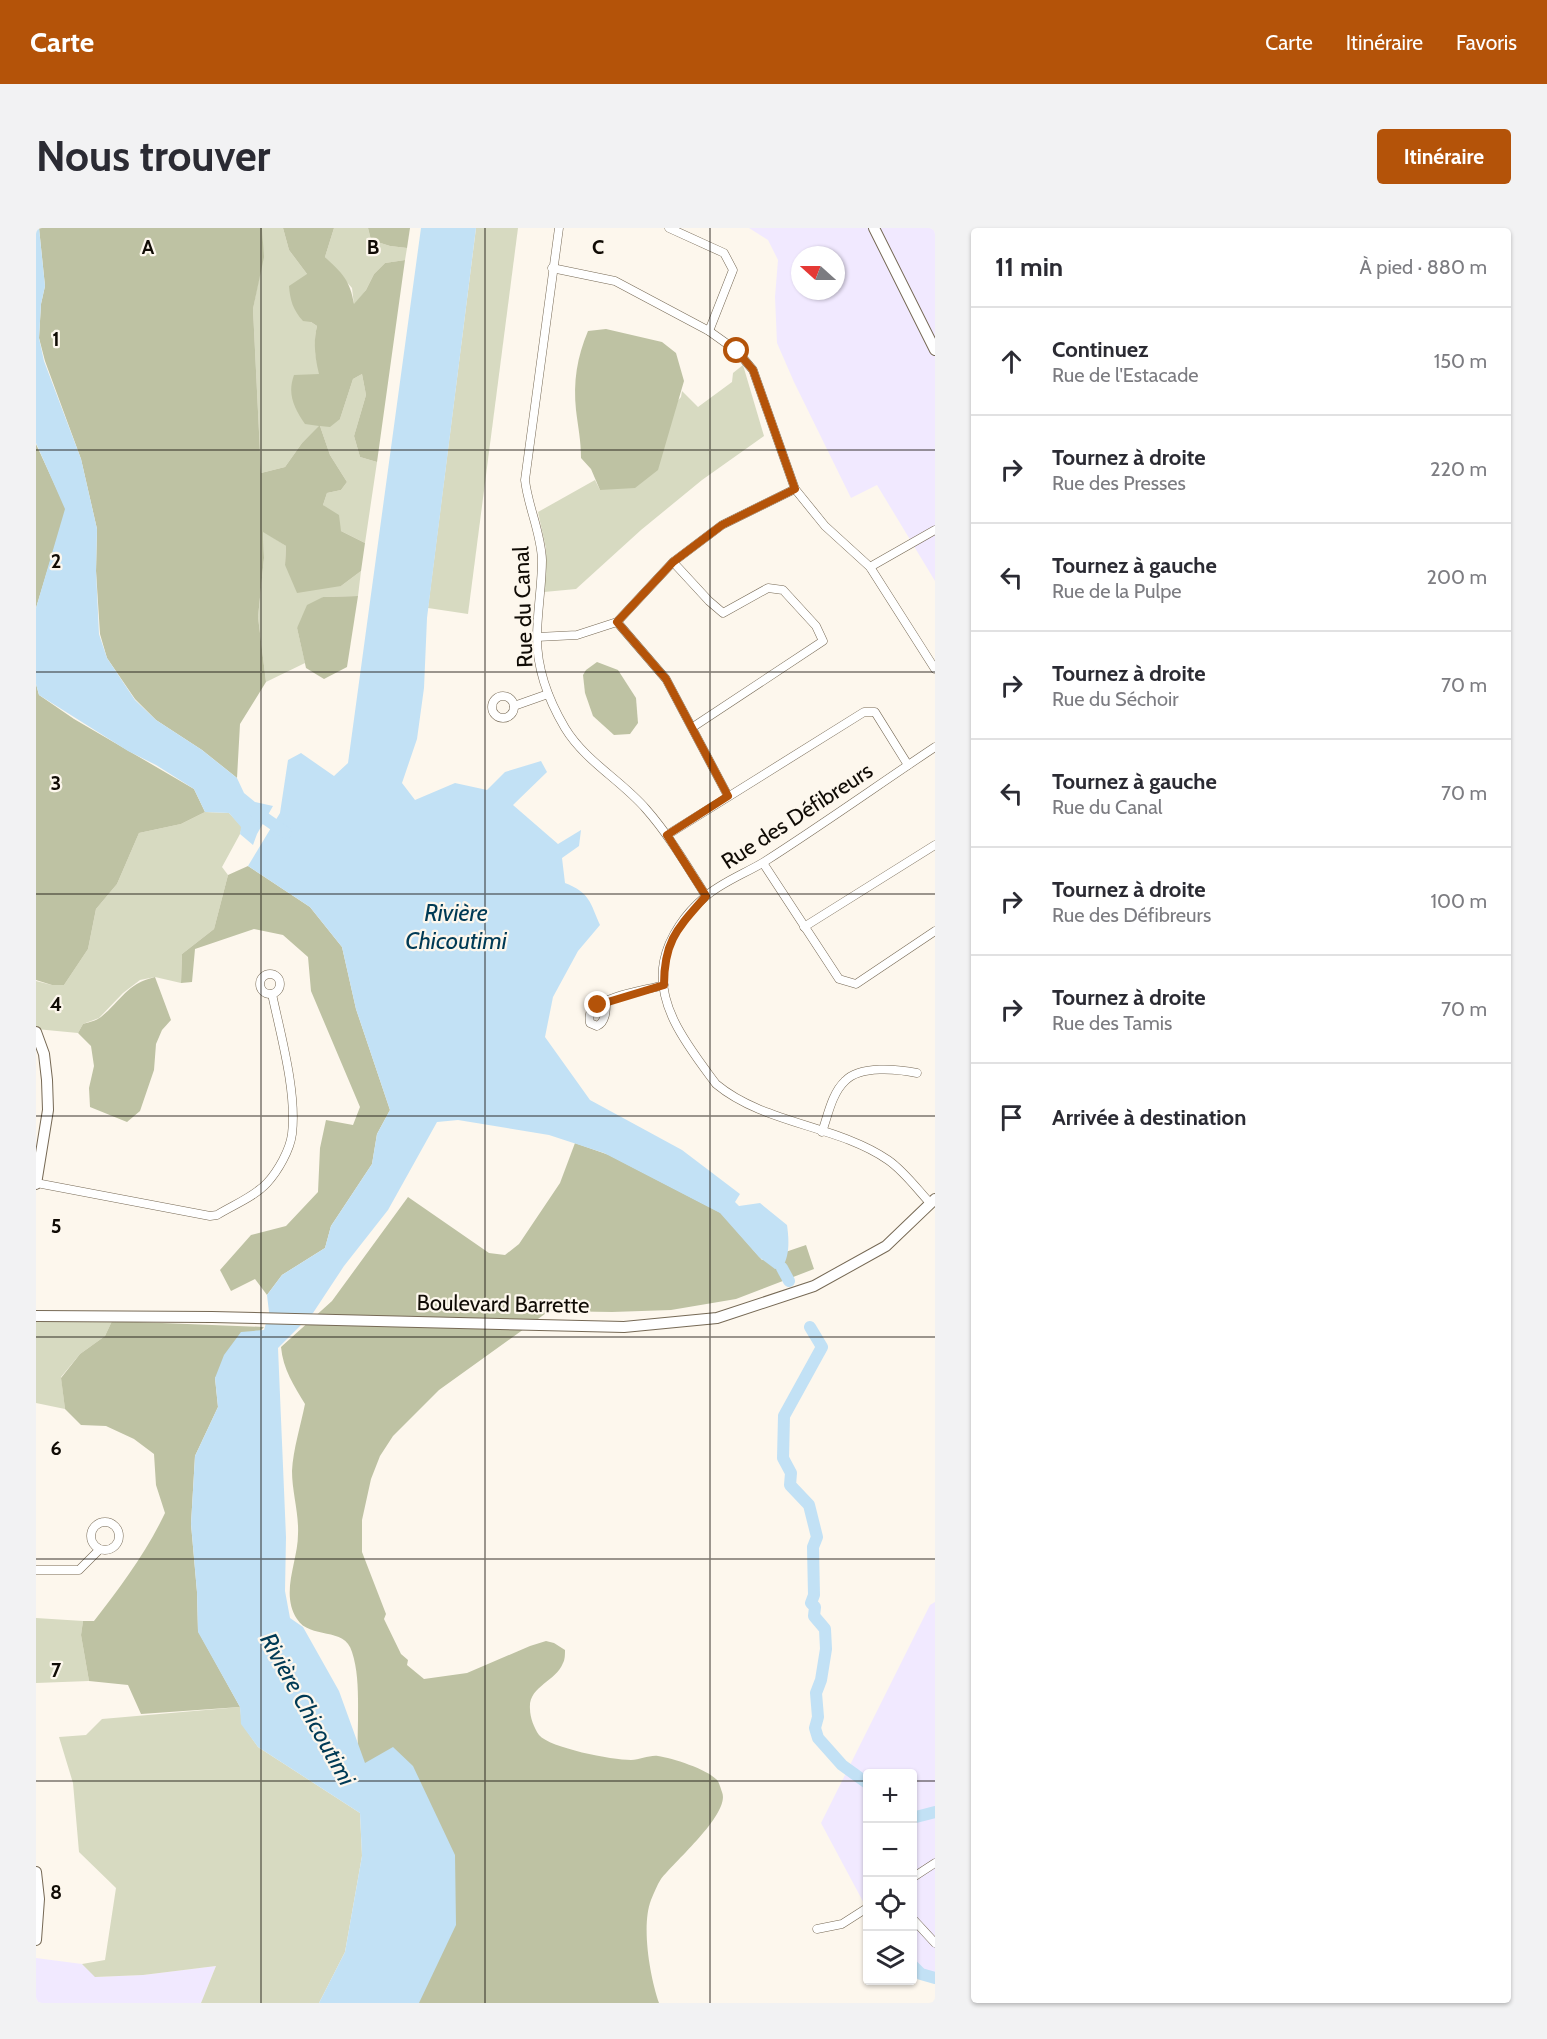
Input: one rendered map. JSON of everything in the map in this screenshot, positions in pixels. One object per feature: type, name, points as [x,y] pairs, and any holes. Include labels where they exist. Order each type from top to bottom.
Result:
[{"type":"street","name":"Rue du Canal","points":[[559,228],[525,480],[527,495],[537,525],[542,559],[537,637],[540,667],[548,694],[567,731],[596,763],[645,808],[667,835],[706,896]]},
{"type":"street","points":[[669,228],[724,253],[733,270],[709,331]]},
{"type":"street","points":[[874,228],[935,350]]},
{"type":"street","points":[[552,268],[615,281],[709,331],[737,351],[753,370],[795,489],[825,526],[870,567],[935,669]]},
{"type":"street","points":[[537,637],[577,635],[617,622],[673,562],[722,525],[795,489]]},
{"type":"street","points":[[870,567],[935,530]]},
{"type":"street","points":[[673,562],[723,613],[768,588],[783,590],[816,626],[823,641],[693,727]]},
{"type":"street","points":[[617,622],[666,679],[728,796]]},
{"type":"street","points":[[514,706],[548,694]]},
{"type":"street","points":[[667,835],[864,712],[875,712],[908,765]]},
{"type":"street","name":"Rue des Défibreurs","points":[[933,1201],[890,1161],[847,1140],[747,1104],[725,1093],[716,1084],[673,1019],[664,985],[664,963],[676,930],[706,896],[763,863],[935,747]]},
{"type":"street","points":[[804,927],[935,845]]},
{"type":"street","points":[[763,863],[839,979],[856,984],[935,932]]},
{"type":"street","points":[[606,1001],[664,985]]},
{"type":"street","points":[[36,1032],[44,1054],[48,1110],[36,1183],[210,1216],[217,1215],[266,1184],[275,1173],[291,1137],[293,1119],[287,1071],[272,994]]},
{"type":"street","points":[[822,1132],[833,1101],[845,1080],[868,1070],[901,1070],[917,1073]]},
{"type":"street","name":"Boulevard Barrette","points":[[36,1316],[212,1317],[624,1327],[717,1318],[814,1286],[886,1246],[933,1201]]},
{"type":"street","points":[[36,1570],[79,1570],[99,1550]]},
{"type":"street","points":[[914,1877],[935,1863]]},
{"type":"street","points":[[36,1872],[39,1899],[36,1940]]},
{"type":"street","points":[[817,1929],[843,1924],[863,1911]]},
{"type":"street","points":[[917,1923],[935,1943]]},
{"type":"shaded area","points":[[749,228],[935,228],[935,581],[877,485],[851,498],[794,382],[777,343],[775,297],[778,260],[768,240]]},
{"type":"shaded area","points":[[935,1602],[935,1976],[917,1968],[917,1769],[863,1769],[863,1902],[821,1823],[930,1605]]},
{"type":"shaded area","points":[[36,1958],[82,1964],[96,1977],[143,1975],[216,1966],[201,2003],[36,2003]]},
{"type":"green space","points":[[39,228],[262,228],[264,257],[253,309],[261,473],[285,467],[302,443],[319,426],[305,424],[292,395],[294,375],[319,374],[315,350],[317,326],[303,321],[293,305],[289,286],[307,274],[289,250],[283,228],[334,228],[325,257],[344,278],[354,304],[366,290],[374,274],[385,263],[405,260],[377,462],[360,457],[354,436],[366,395],[362,374],[353,379],[340,419],[330,427],[320,426],[330,455],[347,482],[341,490],[327,493],[323,505],[339,515],[341,531],[365,543],[361,571],[341,586],[297,593],[285,565],[286,546],[263,532],[264,558],[258,617],[266,682],[240,724],[237,778],[202,750],[156,720],[135,699],[107,658],[100,634],[96,571],[97,529],[81,459],[45,361],[39,338],[41,304],[45,286]]},
{"type":"green space","points":[[262,228],[283,228],[289,250],[307,274],[311,322],[317,326],[315,351],[317,362],[324,385],[340,419],[353,379],[362,374],[366,395],[354,436],[360,457],[377,462],[365,543],[341,531],[323,505],[327,493],[341,490],[347,482],[330,455],[320,426],[302,443],[285,467],[261,473],[253,309],[263,257]]},
{"type":"green space","points":[[334,228],[368,228],[371,240],[407,248],[405,260],[385,263],[374,274],[366,290],[354,305],[352,288],[325,257]]},
{"type":"green space","points":[[368,228],[410,228],[407,248],[371,240]]},
{"type":"green space","points":[[476,228],[518,228],[468,614],[428,608]]},
{"type":"green space","points":[[606,329],[662,342],[676,353],[684,381],[658,470],[635,488],[600,490],[591,469],[581,458],[575,400],[579,360],[588,331]]},
{"type":"green space","points":[[743,365],[764,436],[702,480],[641,530],[576,589],[544,592],[546,549],[538,512],[595,480],[600,490],[681,397],[682,391],[698,407],[732,382],[733,373]]},
{"type":"green space","points":[[36,444],[66,509],[36,608]]},
{"type":"green space","points":[[263,531],[286,546],[285,565],[341,586],[361,571],[358,596],[323,597],[297,628],[305,663],[266,682],[258,617],[264,558]]},
{"type":"green space","points":[[358,596],[347,667],[324,679],[306,668],[297,628],[307,605],[323,597]]},
{"type":"green space","points":[[597,662],[618,670],[636,698],[638,723],[630,734],[614,735],[593,716],[585,693],[583,675]]},
{"type":"green space","points":[[36,684],[39,695],[74,719],[194,789],[205,812],[181,824],[139,833],[117,884],[96,909],[88,949],[64,985],[52,985],[36,980]]},
{"type":"green space","points":[[205,812],[229,813],[242,827],[222,867],[228,875],[214,929],[182,954],[181,983],[155,977],[140,980],[123,993],[99,1018],[83,1024],[78,1033],[36,1029],[36,981],[64,985],[88,949],[96,909],[117,884],[139,833],[181,824]]},
{"type":"green space","points":[[248,866],[310,907],[342,947],[356,1009],[390,1110],[377,1134],[372,1164],[331,1226],[325,1248],[282,1275],[267,1295],[255,1279],[231,1291],[220,1270],[251,1235],[286,1226],[318,1192],[320,1148],[326,1120],[353,1125],[360,1107],[311,991],[308,957],[283,935],[254,929],[195,949],[192,982],[181,983],[182,954],[214,929],[228,875]]},
{"type":"green space","points":[[155,977],[171,1020],[162,1030],[156,1044],[154,1070],[140,1111],[127,1122],[90,1107],[89,1088],[94,1066],[91,1046],[78,1033],[83,1024],[101,1017],[131,988]]},
{"type":"green space","points":[[575,1143],[609,1155],[721,1213],[762,1260],[806,1245],[814,1269],[736,1299],[671,1310],[549,1311],[439,1390],[393,1436],[380,1456],[371,1479],[362,1520],[362,1552],[386,1614],[384,1619],[401,1654],[408,1660],[407,1665],[424,1679],[467,1673],[530,1646],[546,1641],[554,1643],[565,1650],[564,1662],[555,1675],[538,1689],[531,1701],[532,1719],[539,1735],[545,1740],[568,1749],[596,1756],[631,1760],[658,1756],[689,1765],[706,1772],[717,1780],[722,1792],[722,1801],[718,1812],[700,1837],[661,1879],[651,1900],[647,1923],[648,1952],[659,2003],[407,2003],[359,1753],[358,1686],[352,1652],[342,1639],[303,1625],[292,1609],[290,1599],[298,1534],[292,1471],[295,1446],[305,1404],[287,1370],[281,1347],[332,1301],[408,1197],[489,1253],[505,1255],[519,1244],[560,1183]]},
{"type":"green space","points":[[112,1321],[105,1336],[80,1354],[61,1377],[65,1409],[36,1403],[36,1322]]},
{"type":"green space","points":[[112,1321],[264,1327],[215,1378],[218,1407],[195,1456],[191,1524],[198,1631],[240,1707],[141,1714],[128,1685],[89,1681],[81,1635],[83,1621],[94,1621],[104,1608],[141,1556],[165,1513],[156,1485],[154,1454],[134,1439],[106,1426],[81,1425],[65,1409],[61,1378],[80,1354],[105,1336]]},
{"type":"green space","points":[[36,1618],[83,1621],[81,1635],[89,1681],[36,1683]]},
{"type":"green space","points":[[240,1707],[242,1724],[258,1747],[360,1813],[362,1856],[345,1952],[319,2003],[201,2003],[216,1966],[143,1975],[95,1977],[82,1964],[105,1960],[116,1888],[79,1852],[73,1783],[59,1737],[86,1735],[102,1719]]},
{"type":"water","points":[[36,228],[39,228],[45,286],[41,304],[39,338],[44,361],[81,459],[97,529],[99,634],[107,658],[135,700],[156,720],[202,750],[237,778],[244,793],[255,802],[273,806],[253,845],[240,834],[241,827],[229,813],[205,812],[194,789],[39,695],[36,684],[36,608],[65,509],[36,443]]},
{"type":"water","name":"Rivière Chicoutimi","points":[[421,228],[476,228],[427,618],[424,688],[417,739],[402,783],[415,800],[455,783],[487,790],[505,772],[541,761],[547,772],[513,805],[558,844],[581,830],[579,846],[562,858],[565,883],[580,891],[588,899],[600,925],[578,951],[553,997],[545,1037],[590,1100],[682,1150],[740,1194],[735,1202],[739,1206],[760,1203],[787,1225],[788,1247],[782,1268],[775,1269],[759,1257],[720,1213],[604,1153],[549,1135],[458,1120],[437,1122],[388,1210],[344,1266],[313,1313],[278,1348],[286,1537],[285,1591],[290,1618],[303,1627],[339,1691],[365,1763],[393,1747],[413,1766],[455,1855],[456,1925],[419,2003],[319,2003],[345,1952],[362,1856],[360,1813],[258,1747],[241,1724],[240,1707],[198,1632],[191,1524],[195,1456],[218,1407],[215,1378],[224,1355],[241,1332],[264,1330],[269,1312],[267,1295],[282,1275],[325,1248],[331,1226],[372,1164],[377,1134],[390,1110],[356,1009],[342,947],[310,907],[248,866],[280,813],[288,760],[301,753],[334,776],[348,763]]},
{"type":"waterway","name":"Rivière Chicoutimi","points":[[253,810],[286,833]]},
{"type":"waterway","points":[[782,1268],[789,1281]]},
{"type":"waterway","points":[[810,1327],[822,1347],[784,1416],[783,1458],[791,1473],[790,1485],[809,1505],[817,1537],[813,1547],[814,1595],[811,1603],[815,1607],[814,1616],[825,1629],[826,1649],[821,1680],[816,1693],[818,1717],[815,1728],[818,1738],[842,1765],[863,1780]]},
{"type":"waterway","points":[[917,1817],[935,1812]]},
{"type":"waterway","points":[[917,1970],[921,1974],[935,1978]]},
{"type":"route","points":[[598,1005],[614,998],[664,985],[664,963],[670,942],[676,930],[706,896],[667,835],[728,796],[666,679],[617,622],[673,562],[722,525],[795,489],[753,370],[737,351]]}]
